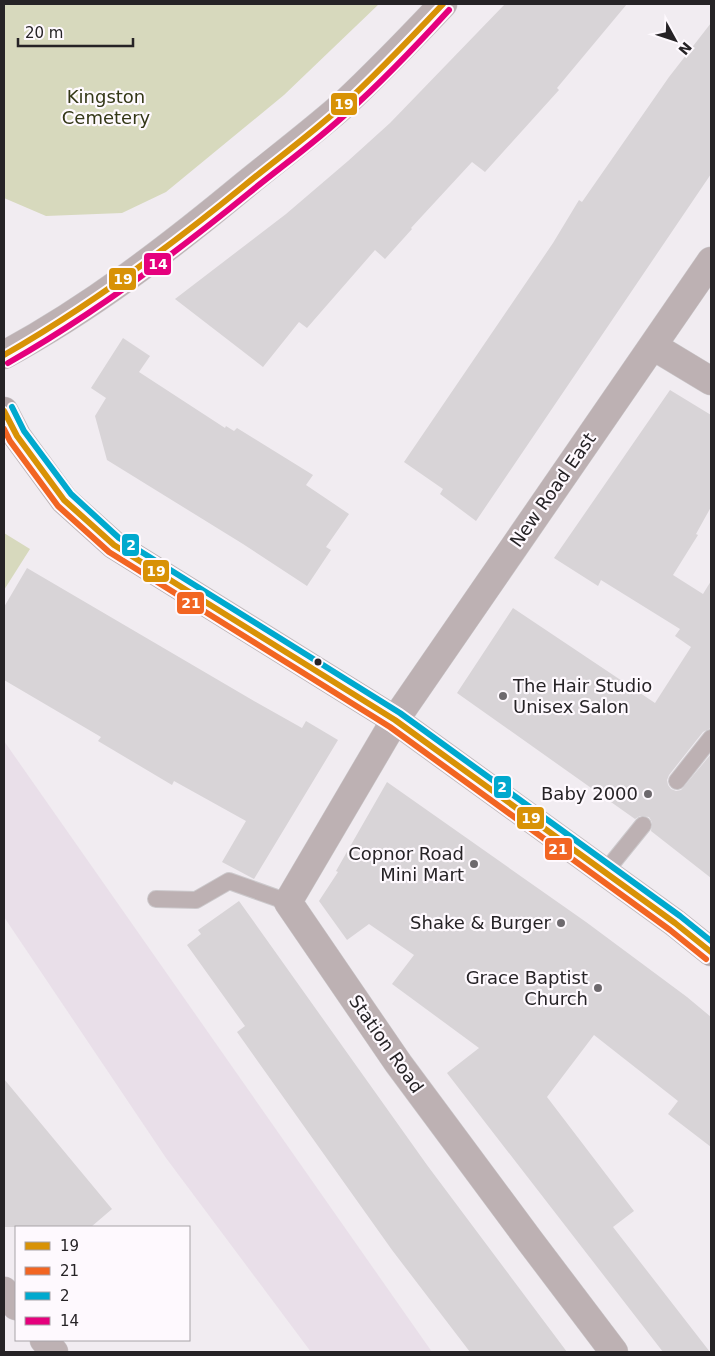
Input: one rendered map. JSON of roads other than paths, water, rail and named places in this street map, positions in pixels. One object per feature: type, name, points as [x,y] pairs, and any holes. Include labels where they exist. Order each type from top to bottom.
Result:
[{"type":"main road","points":[[4,411],[17,436],[64,500],[114,545],[395,720],[606,872],[711,952]]},
{"type":"street","points":[[4,355],[42,334],[158,256],[340,107],[385,65],[444,4]]},
{"type":"street","name":"New Road East","points":[[395,720],[711,261]]},
{"type":"street","points":[[652,346],[711,381]]},
{"type":"street","points":[[288,902],[395,720]]},
{"type":"street","name":"Station Road","points":[[288,902],[398,1063],[614,1352]]},
{"type":"street","points":[[4,1291],[15,1305]]},
{"type":"street","points":[[45,1341],[54,1352]]},
{"type":"lane","points":[[677,782],[711,738]]},
{"type":"lane","points":[[606,872],[643,825]]},
{"type":"lane","points":[[156,899],[196,900],[229,881],[288,902]]},
{"type":"place","name":"The Hair Studio Unisex Salon","points":[[503,696]]},
{"type":"place","name":"Baby 2000","points":[[648,794]]},
{"type":"place","name":"Copnor Road Mini Mart","points":[[474,864]]},
{"type":"place","name":"Shake & Burger","points":[[561,923]]},
{"type":"place","name":"Grace Baptist Church","points":[[598,988]]},
{"type":"park label","name":"Kingston Cemetery","points":[[106,107]]}]
